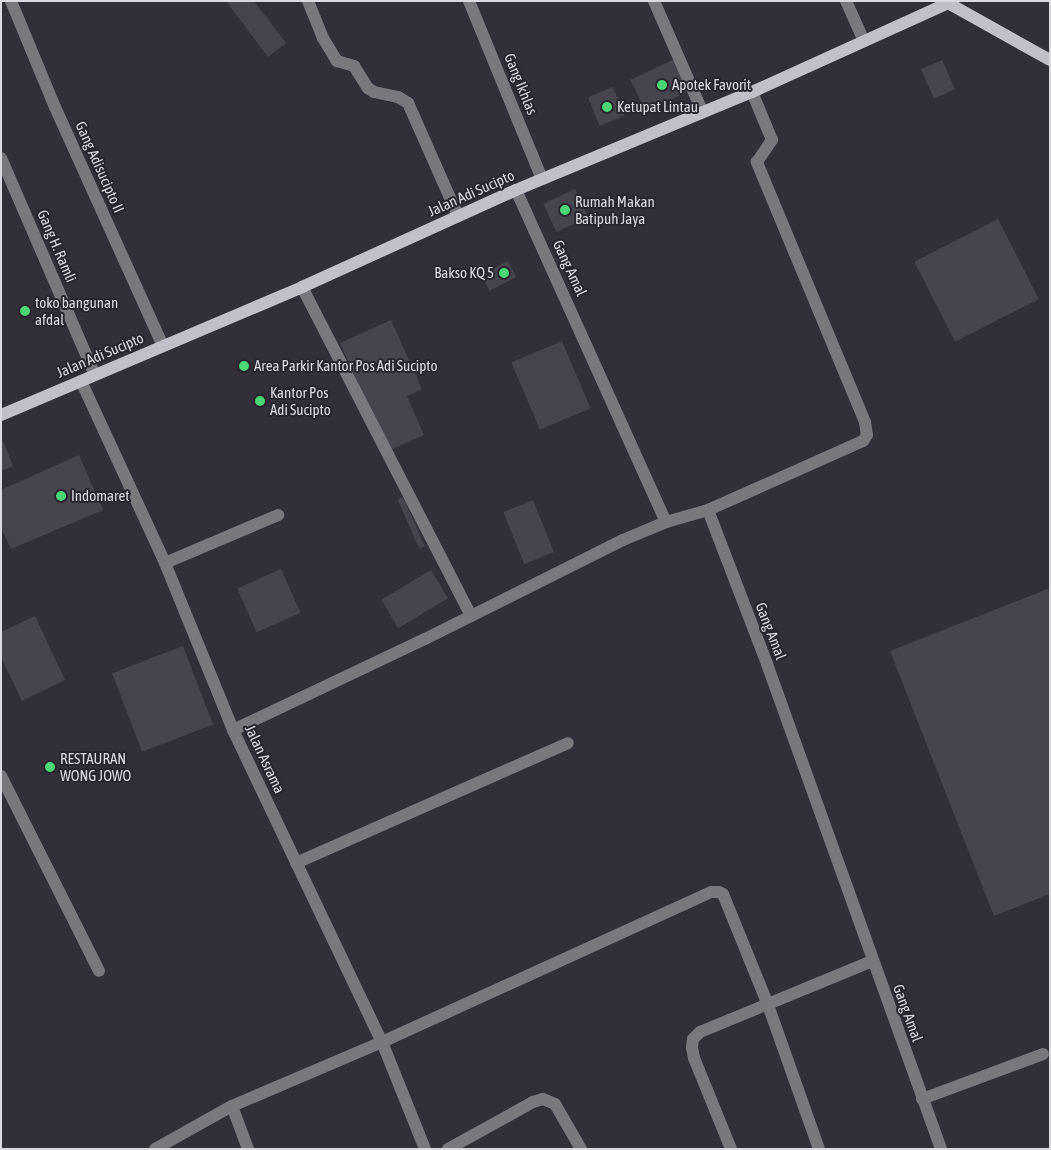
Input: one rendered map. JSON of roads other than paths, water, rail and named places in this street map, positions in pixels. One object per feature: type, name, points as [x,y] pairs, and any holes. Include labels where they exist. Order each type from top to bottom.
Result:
[{"type":"main road","name":"Jalan Adi Sucipto","points":[[1,415],[302,287],[516,190],[702,111],[752,92],[951,2]]},
{"type":"main road","points":[[951,2],[1050,60]]},
{"type":"street","name":"Gang Adisucipto II","points":[[11,1],[55,107],[163,346]]},
{"type":"street","points":[[308,1],[323,38],[337,61],[354,66],[368,88],[374,92],[398,97],[408,103],[458,216]]},
{"type":"street","name":"Gang Ikhlas","points":[[469,1],[542,179]]},
{"type":"street","points":[[654,1],[702,111]]},
{"type":"street","points":[[846,1],[864,41]]},
{"type":"street","points":[[233,730],[471,616],[622,540],[666,522],[708,510],[863,441],[867,435],[864,422],[757,162],[772,140],[752,92]]},
{"type":"street","name":"Gang H. Ramli","points":[[1,158],[95,375]]},
{"type":"street","name":"Gang Amal","points":[[516,190],[666,522]]},
{"type":"street","points":[[302,287],[471,616]]},
{"type":"street","name":"Jalan Asrama","points":[[81,381],[165,563],[233,730],[382,1042],[425,1149]]},
{"type":"street","name":"Gang Amal","points":[[708,510],[767,664],[941,1149]]},
{"type":"street","points":[[165,563],[278,516]]},
{"type":"street","points":[[296,863],[568,743]]},
{"type":"street","points":[[1,776],[99,971]]},
{"type":"street","points":[[155,1149],[232,1106],[382,1042],[712,892],[722,894],[768,1005],[816,1148]]},
{"type":"street","points":[[731,1149],[694,1058],[692,1048],[694,1039],[700,1032],[872,961]]},
{"type":"street","points":[[922,1098],[1043,1054]]},
{"type":"street","points":[[448,1149],[533,1102],[543,1099],[555,1104],[580,1149]]},
{"type":"street","points":[[232,1106],[248,1149]]},
{"type":"place","name":"Apotek Favorit","points":[[662,85]]},
{"type":"place","name":"Ketupat Lintau","points":[[607,107]]},
{"type":"place","name":"Rumah Makan Batipuh Jaya","points":[[565,210]]},
{"type":"place","name":"Bakso KQ 5","points":[[504,273]]},
{"type":"place","name":"toko bangunan afdal","points":[[25,311]]},
{"type":"place","name":"Area Parkir Kantor Pos Adi Sucipto","points":[[244,366]]},
{"type":"place","name":"Kantor Pos Adi Sucipto","points":[[260,401]]},
{"type":"place","name":"Indomaret","points":[[61,496]]},
{"type":"place","name":"RESTAURAN WONG JOWO","points":[[50,767]]}]
